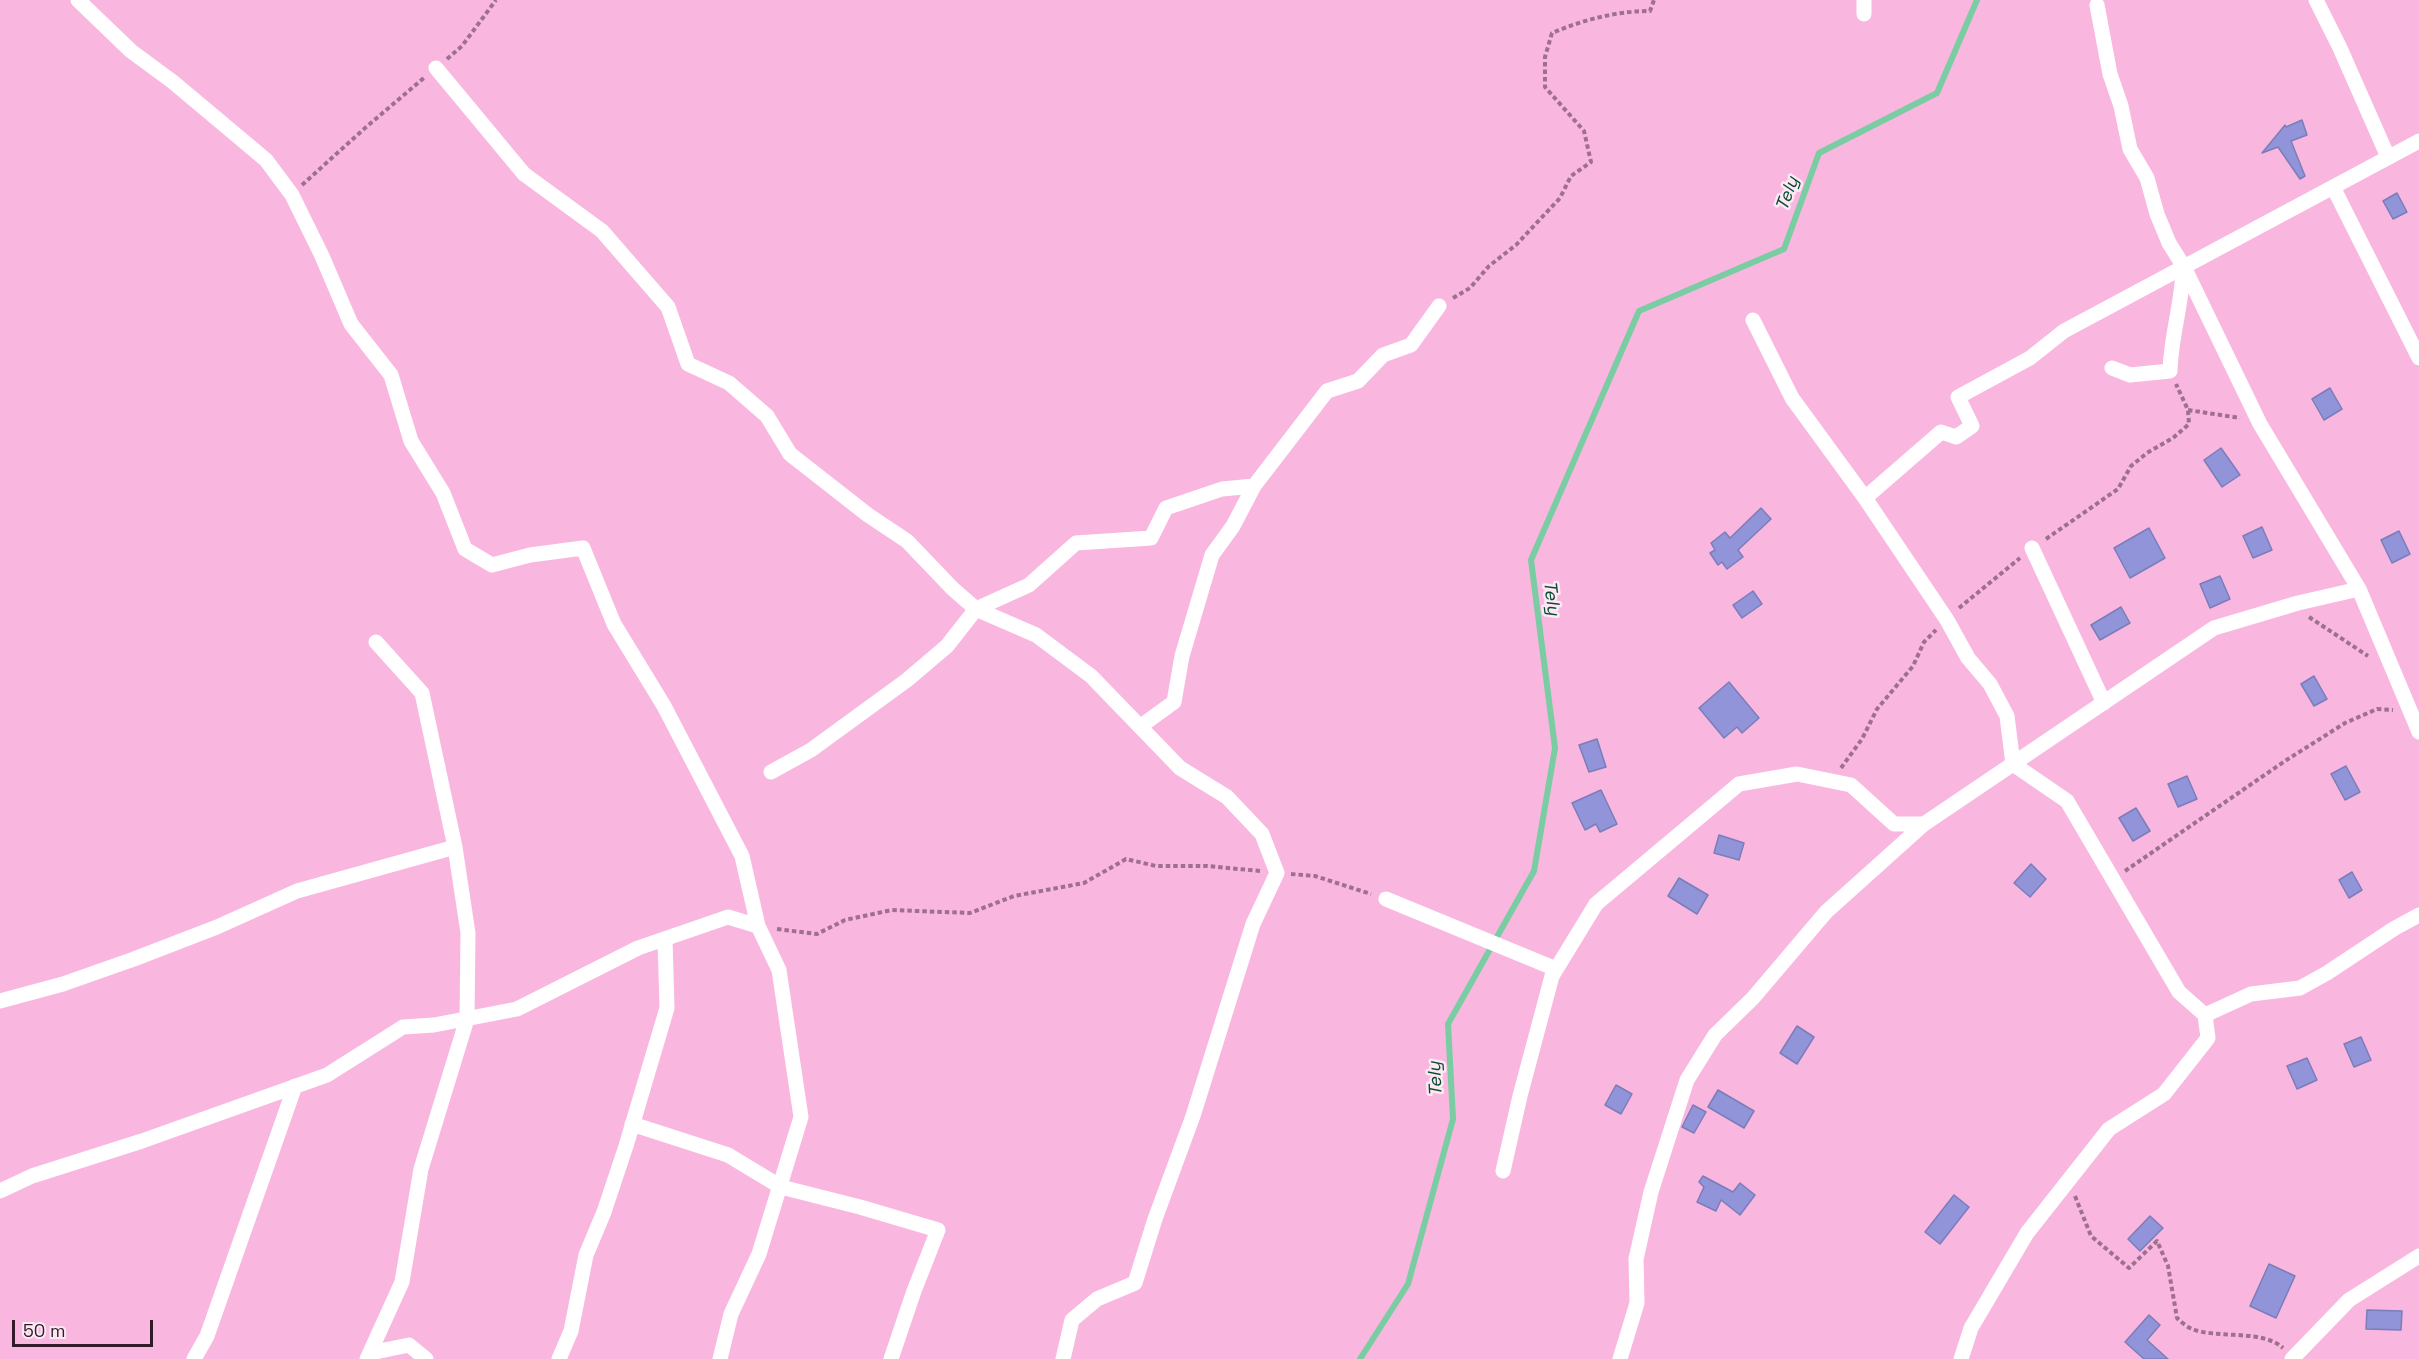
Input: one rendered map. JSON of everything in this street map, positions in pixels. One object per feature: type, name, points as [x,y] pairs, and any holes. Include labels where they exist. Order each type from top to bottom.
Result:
[{"type":"street","points":[[78,0],[131,51],[173,82],[266,160],[292,195],[322,256],[351,324],[391,375],[411,441],[443,493],[465,549],[492,565],[530,555],[583,548],[614,624],[664,706],[742,856],[758,926],[779,970],[801,1117],[759,1254],[730,1314],[720,1359]]},
{"type":"street","points":[[2316,0],[2340,48],[2388,157]]},
{"type":"street","points":[[2097,5],[2110,74],[2121,106],[2130,149],[2147,178],[2157,214],[2169,243],[2184,267],[2260,424],[2359,589],[2419,732]]},
{"type":"street","points":[[436,69],[524,174],[602,231],[668,307],[688,364],[729,383],[767,416],[790,454],[868,515],[907,541],[953,589],[976,609],[1036,635],[1091,676],[1180,768],[1227,797],[1262,834],[1277,873],[1253,924],[1193,1116],[1155,1219],[1135,1283],[1096,1299],[1072,1320],[1063,1359]]},
{"type":"street","points":[[1865,498],[1941,432],[1956,437],[1972,426],[1958,397],[2030,358],[2064,331],[2419,141]]},
{"type":"street","points":[[2333,187],[2419,358]]},
{"type":"street","points":[[2112,368],[2130,375],[2170,371],[2170,350],[2182,293],[2184,267]]},
{"type":"street","points":[[1141,726],[1174,702],[1182,656],[1212,555],[1233,526],[1254,486],[1327,391],[1358,381],[1383,355],[1411,345],[1439,306]]},
{"type":"street","points":[[1753,320],[1792,398],[1865,498],[1947,620],[1968,658],[1990,684],[2007,716],[2013,764],[2067,801],[2179,992],[2205,1015],[2208,1038],[2182,1073],[2164,1094],[2109,1129],[2027,1233],[1971,1328],[1961,1359]]},
{"type":"street","points":[[771,772],[811,750],[907,680],[947,646],[976,609],[1029,585],[1076,543],[1151,538],[1166,508],[1222,489],[1254,486]]},
{"type":"street","points":[[2032,548],[2104,703]]},
{"type":"street","points":[[1620,1359],[1637,1303],[1636,1259],[1652,1192],[1687,1080],[1715,1035],[1753,998],[1827,912],[1924,824],[2214,628],[2359,589]]},
{"type":"street","points":[[369,1356],[402,1282],[421,1169],[467,1019],[468,933],[455,847],[422,693],[376,642]]},
{"type":"street","points":[[1503,1171],[1523,1085],[1552,976],[1556,969],[1596,904],[1738,784],[1797,774],[1851,785],[1894,824],[1924,824]]},
{"type":"street","points":[[0,1001],[63,984],[134,959],[216,927],[297,891],[455,847]]},
{"type":"street","points":[[1386,899],[1556,969]]},
{"type":"street","points":[[2205,1015],[2251,994],[2300,988],[2419,915]]},
{"type":"street","points":[[0,1191],[32,1176],[142,1141],[327,1075],[403,1027],[434,1025],[517,1009],[638,948],[728,917],[758,926]]},
{"type":"street","points":[[559,1359],[571,1330],[586,1255],[604,1212],[668,1008],[665,939]]},
{"type":"street","points":[[194,1359],[207,1336],[295,1086]]},
{"type":"street","points":[[632,1124],[728,1155],[781,1187],[938,1230],[891,1359]]},
{"type":"street","points":[[2289,1354],[2349,1300],[2419,1256]]},
{"type":"street","points":[[369,1356],[409,1345],[426,1359]]},
{"type":"path","points":[[292,195],[365,128],[462,46],[496,0]]},
{"type":"path","points":[[1439,306],[1470,288],[1489,266],[1516,245],[1560,198],[1571,176],[1591,162],[1584,131],[1545,87],[1545,57],[1552,33],[1596,18],[1632,10],[1650,10],[1654,0]]},
{"type":"path","points":[[1831,781],[1862,739],[1877,709],[1913,666],[1924,642],[2032,548],[2118,489],[2131,466],[2147,453],[2174,438],[2189,424],[2188,410],[2170,371]]},
{"type":"path","points":[[2188,410],[2241,418],[2260,424]]},
{"type":"path","points":[[2287,607],[2307,616],[2393,671]]},
{"type":"path","points":[[2112,881],[2285,761],[2345,723],[2377,710],[2396,710],[2412,716]]},
{"type":"path","points":[[758,926],[817,934],[845,920],[892,910],[970,913],[1014,896],[1084,883],[1126,859],[1156,866],[1207,866],[1315,876],[1386,899]]},
{"type":"path","points":[[2065,1185],[2077,1198],[2091,1236],[2129,1268],[2157,1241],[2168,1266],[2177,1318],[2192,1329],[2265,1339],[2278,1343],[2289,1354]]},
{"type":"building","points":[[2302,120],[2307,135],[2291,141],[2305,176],[2300,179],[2278,147],[2262,153],[2285,125],[2286,127]]},
{"type":"building","points":[[2397,193],[2407,212],[2393,219],[2383,201]]},
{"type":"building","points":[[2330,388],[2342,409],[2324,420],[2312,399]]},
{"type":"building","points":[[2221,448],[2240,475],[2222,487],[2204,460]]},
{"type":"building","points":[[1761,508],[1771,519],[1738,550],[1743,557],[1727,569],[1722,562],[1718,565],[1710,553],[1715,550],[1711,543],[1725,532],[1730,538]]},
{"type":"building","points":[[2262,527],[2272,550],[2253,558],[2243,536]]},
{"type":"building","points":[[2149,528],[2165,558],[2130,578],[2114,548]]},
{"type":"building","points":[[2399,531],[2410,554],[2392,563],[2381,540]]},
{"type":"building","points":[[2220,576],[2230,599],[2210,608],[2200,584]]},
{"type":"building","points":[[1753,591],[1762,604],[1742,618],[1733,605]]},
{"type":"building","points":[[2121,607],[2130,623],[2100,640],[2091,625]]},
{"type":"building","points":[[2314,676],[2327,699],[2314,706],[2301,684]]},
{"type":"building","points":[[1729,682],[1759,718],[1742,733],[1737,727],[1724,738],[1699,708]]},
{"type":"building","points":[[1597,739],[1606,767],[1589,772],[1579,745]]},
{"type":"building","points":[[2346,766],[2360,792],[2345,800],[2331,774]]},
{"type":"building","points":[[2187,776],[2197,799],[2178,807],[2168,784]]},
{"type":"building","points":[[1601,790],[1617,824],[1600,832],[1596,824],[1585,830],[1572,803]]},
{"type":"building","points":[[2136,808],[2150,831],[2133,841],[2119,818]]},
{"type":"building","points":[[1719,835],[1744,843],[1739,860],[1714,853]]},
{"type":"building","points":[[2031,864],[2046,879],[2030,897],[2014,883]]},
{"type":"building","points":[[2352,872],[2362,890],[2349,898],[2339,880]]},
{"type":"building","points":[[1679,878],[1708,895],[1697,914],[1668,896]]},
{"type":"building","points":[[1797,1026],[1814,1037],[1797,1064],[1780,1053]]},
{"type":"building","points":[[2361,1037],[2371,1060],[2354,1067],[2344,1044]]},
{"type":"building","points":[[2307,1058],[2317,1080],[2297,1089],[2287,1066]]},
{"type":"building","points":[[1616,1085],[1632,1094],[1621,1114],[1605,1105]]},
{"type":"building","points":[[1718,1090],[1754,1111],[1744,1128],[1708,1107]]},
{"type":"building","points":[[1693,1105],[1706,1112],[1694,1133],[1682,1127]]},
{"type":"building","points":[[1703,1176],[1733,1192],[1740,1183],[1755,1195],[1740,1215],[1721,1200],[1716,1211],[1697,1202],[1704,1187],[1699,1182]]},
{"type":"building","points":[[1954,1195],[1969,1207],[1940,1244],[1925,1232]]},
{"type":"building","points":[[2150,1216],[2163,1228],[2140,1251],[2128,1239]]},
{"type":"building","points":[[2269,1264],[2295,1276],[2276,1318],[2250,1306]]},
{"type":"building","points":[[2367,1310],[2402,1311],[2401,1330],[2366,1329]]},
{"type":"building","points":[[2149,1315],[2160,1325],[2147,1340],[2168,1359],[2144,1359],[2125,1342]]},
{"type":"waterway","name":"Tely","points":[[1360,1359],[1408,1284],[1453,1119],[1448,1024],[1534,871],[1555,748],[1531,560],[1639,311],[1784,249],[1819,153],[1937,93],[1977,0]]}]
